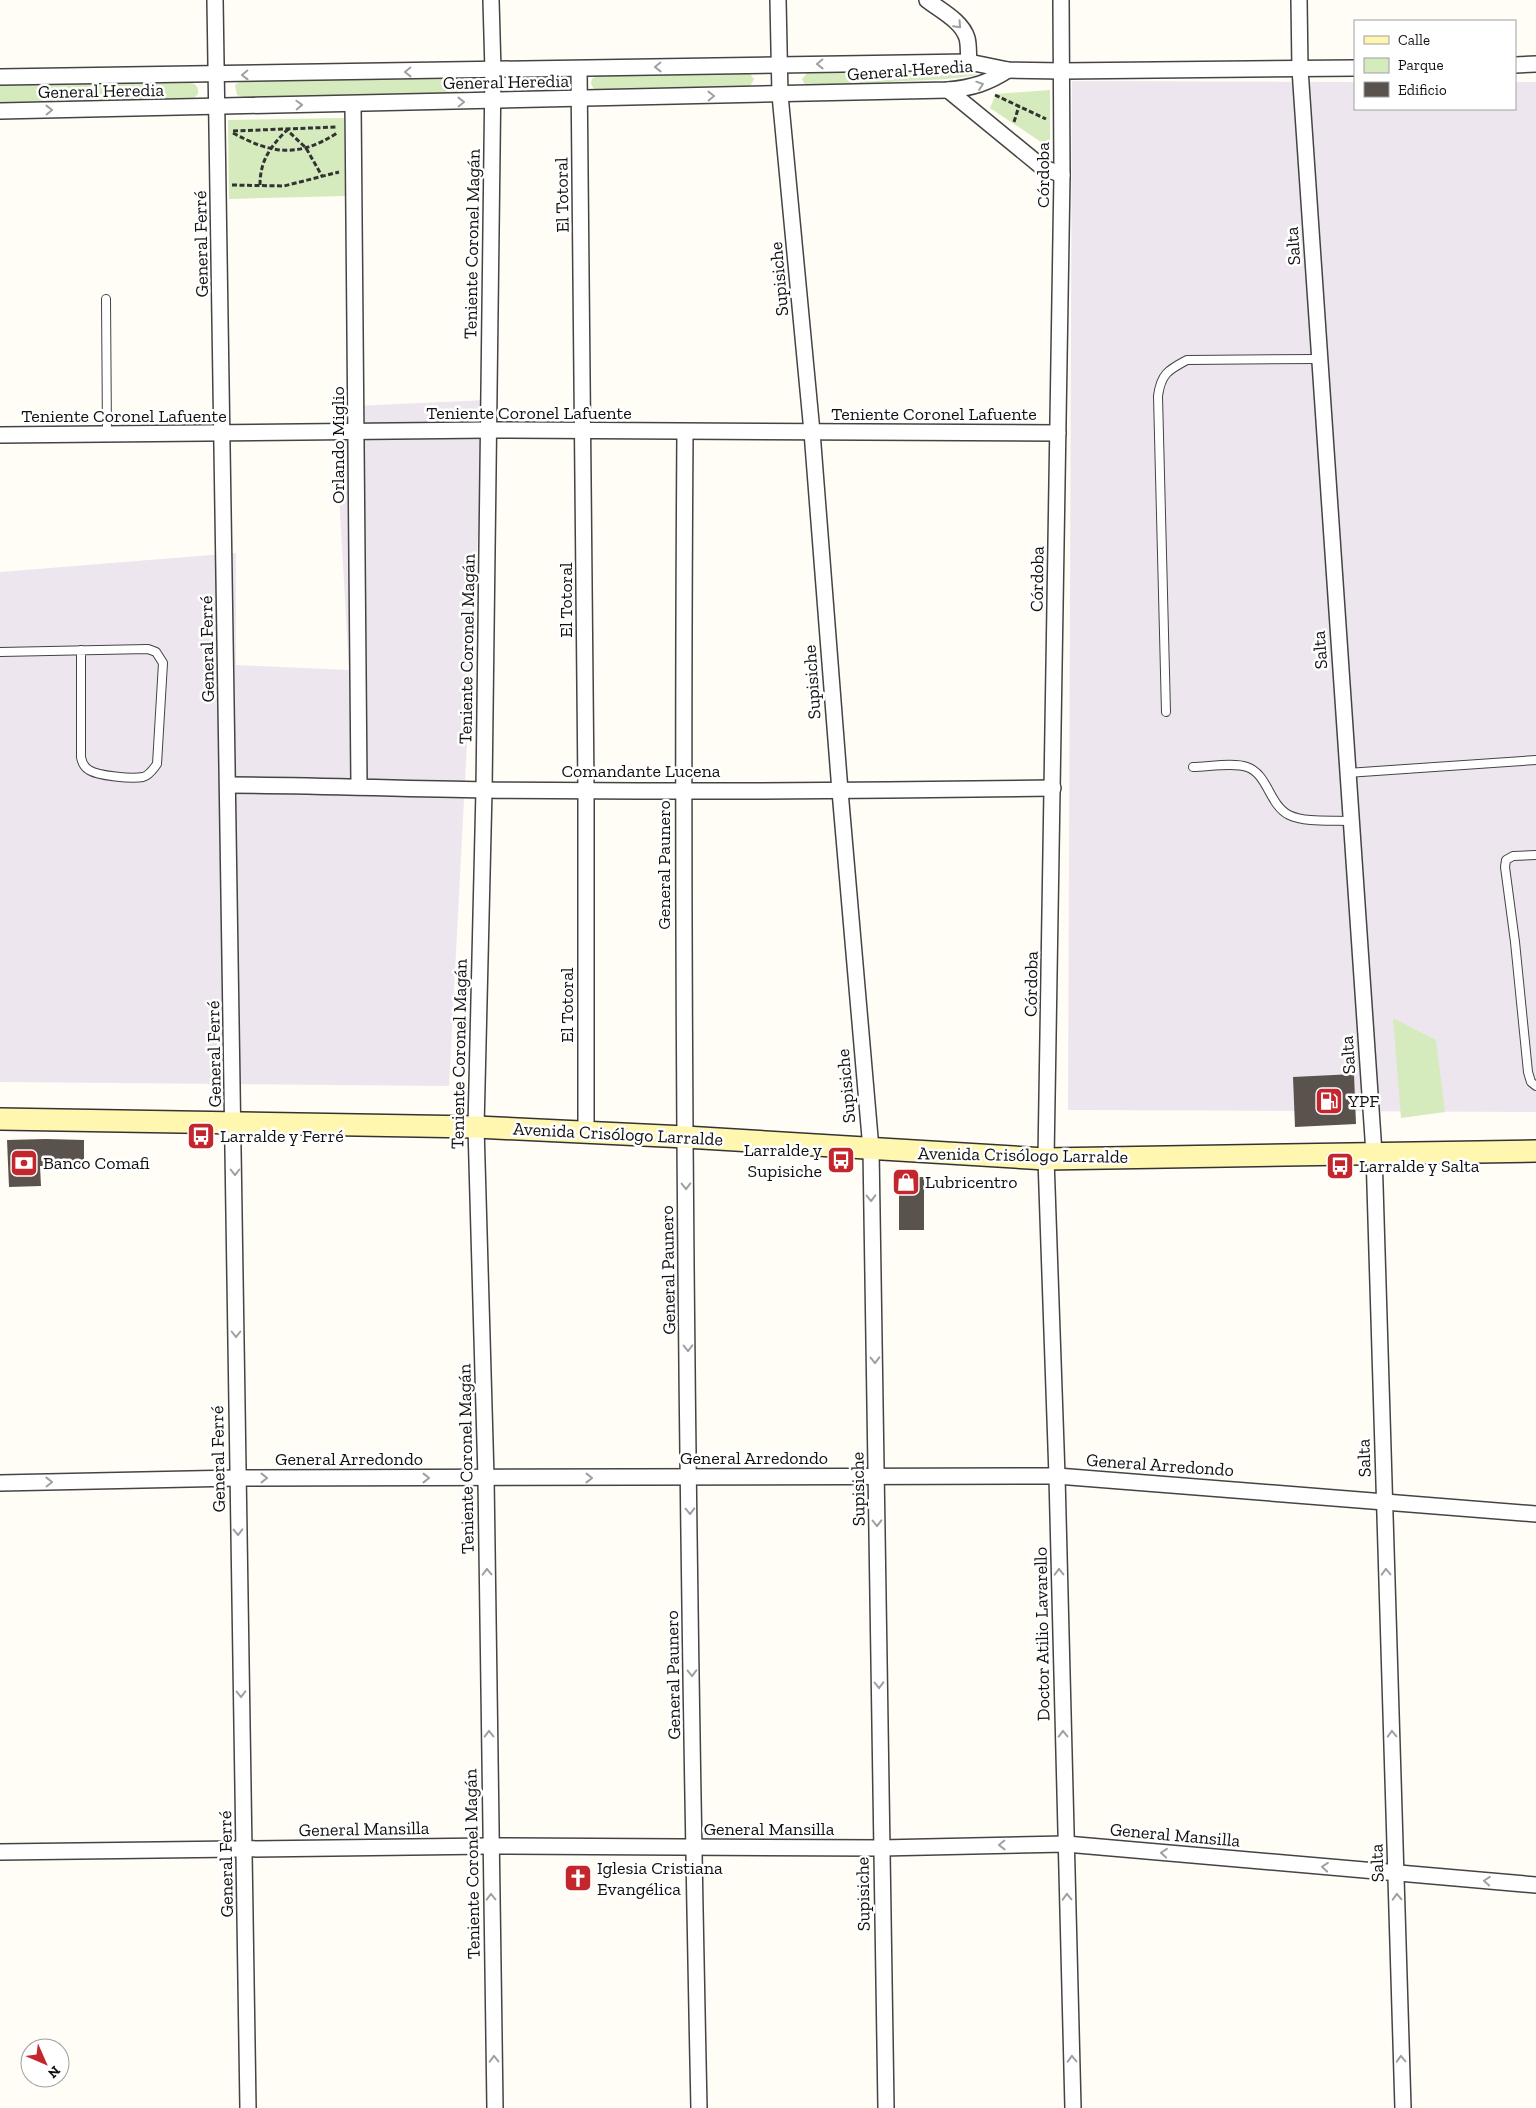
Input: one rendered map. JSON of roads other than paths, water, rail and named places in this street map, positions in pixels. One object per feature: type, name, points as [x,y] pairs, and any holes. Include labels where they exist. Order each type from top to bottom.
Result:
[{"type":"main road","name":"Avenida Crisólogo Larralde","points":[[0,1119],[476,1127],[685,1137],[1046,1160],[1536,1151]]},
{"type":"street","name":"General Ferré","points":[[216,0],[216,107],[219,185],[248,2108]]},
{"type":"street","name":"Teniente Coronel Magán","points":[[491,0],[493,102],[484,790],[476,1127],[486,1478],[495,2108]]},
{"type":"street","points":[[778,0],[778,64]]},
{"type":"street","points":[[927,0],[958,23],[967,38],[969,62]]},
{"type":"street","name":"Córdoba","points":[[1046,1160],[1062,175],[1063,72],[1061,0]]},
{"type":"street","name":"Salta","points":[[1299,0],[1300,69],[1374,1153],[1403,2108]]},
{"type":"street","name":"General Heredia","points":[[0,77],[493,71],[778,64],[969,62],[1008,70],[1063,72],[1354,68]]},
{"type":"street","name":"Supisiche","points":[[778,64],[812,432],[870,1149],[877,1476],[886,2108]]},
{"type":"street","points":[[1516,65],[1536,64]]},
{"type":"street","name":"El Totoral","points":[[579,69],[584,430],[586,1132]]},
{"type":"street","name":"General Heredia","points":[[0,111],[493,102],[948,90],[977,86],[991,81],[1008,70]]},
{"type":"street","points":[[948,90],[1042,167],[1062,175]]},
{"type":"street","name":"Orlando Miglio","points":[[353,104],[359,785]]},
{"type":"street","name":"Teniente Coronel Lafuente","points":[[0,435],[488,430],[1058,433]]},
{"type":"street","name":"General Paunero","points":[[686,432],[682,790],[694,1848],[699,2108]]},
{"type":"street","name":"Comandante Lucena","points":[[228,784],[359,785],[484,790],[840,791],[1053,788]]},
{"type":"street","name":"Doctor Atilio Lavarello","points":[[1046,1160],[1057,1476],[1073,2108]]},
{"type":"street","name":"General Arredondo","points":[[0,1483],[237,1478],[1057,1476],[1536,1514]]},
{"type":"street","name":"General Mansilla","points":[[0,1852],[490,1846],[881,1848],[1066,1844],[1396,1874],[1536,1884]]},
{"type":"lane","points":[[106,299],[107,435]]},
{"type":"lane","points":[[1166,712],[1158,396],[1160,381],[1171,368],[1187,360],[1319,359]]},
{"type":"lane","points":[[0,652],[81,650],[148,649],[156,652],[163,663],[157,764],[151,773],[144,777],[100,775],[83,765],[81,757],[81,650]]},
{"type":"lane","points":[[1347,773],[1536,760]]},
{"type":"lane","points":[[1193,767],[1245,766],[1259,775],[1278,808],[1288,815],[1298,818],[1351,821]]},
{"type":"lane","points":[[1536,855],[1513,856],[1506,860],[1505,867],[1516,942],[1528,1072],[1531,1082],[1536,1086]]},
{"type":"place","name":"YPF","points":[[1329,1101]]},
{"type":"place","name":"Larralde y Ferré","points":[[201,1136]]},
{"type":"place","name":"Larralde y Supisiche","points":[[841,1160]]},
{"type":"place","name":"Banco Comafi","points":[[24,1163]]},
{"type":"place","name":"Larralde y Salta","points":[[1340,1166]]},
{"type":"place","name":"Lubricentro","points":[[906,1182]]},
{"type":"place","name":"Iglesia Cristiana Evangélica","points":[[578,1878]]}]
